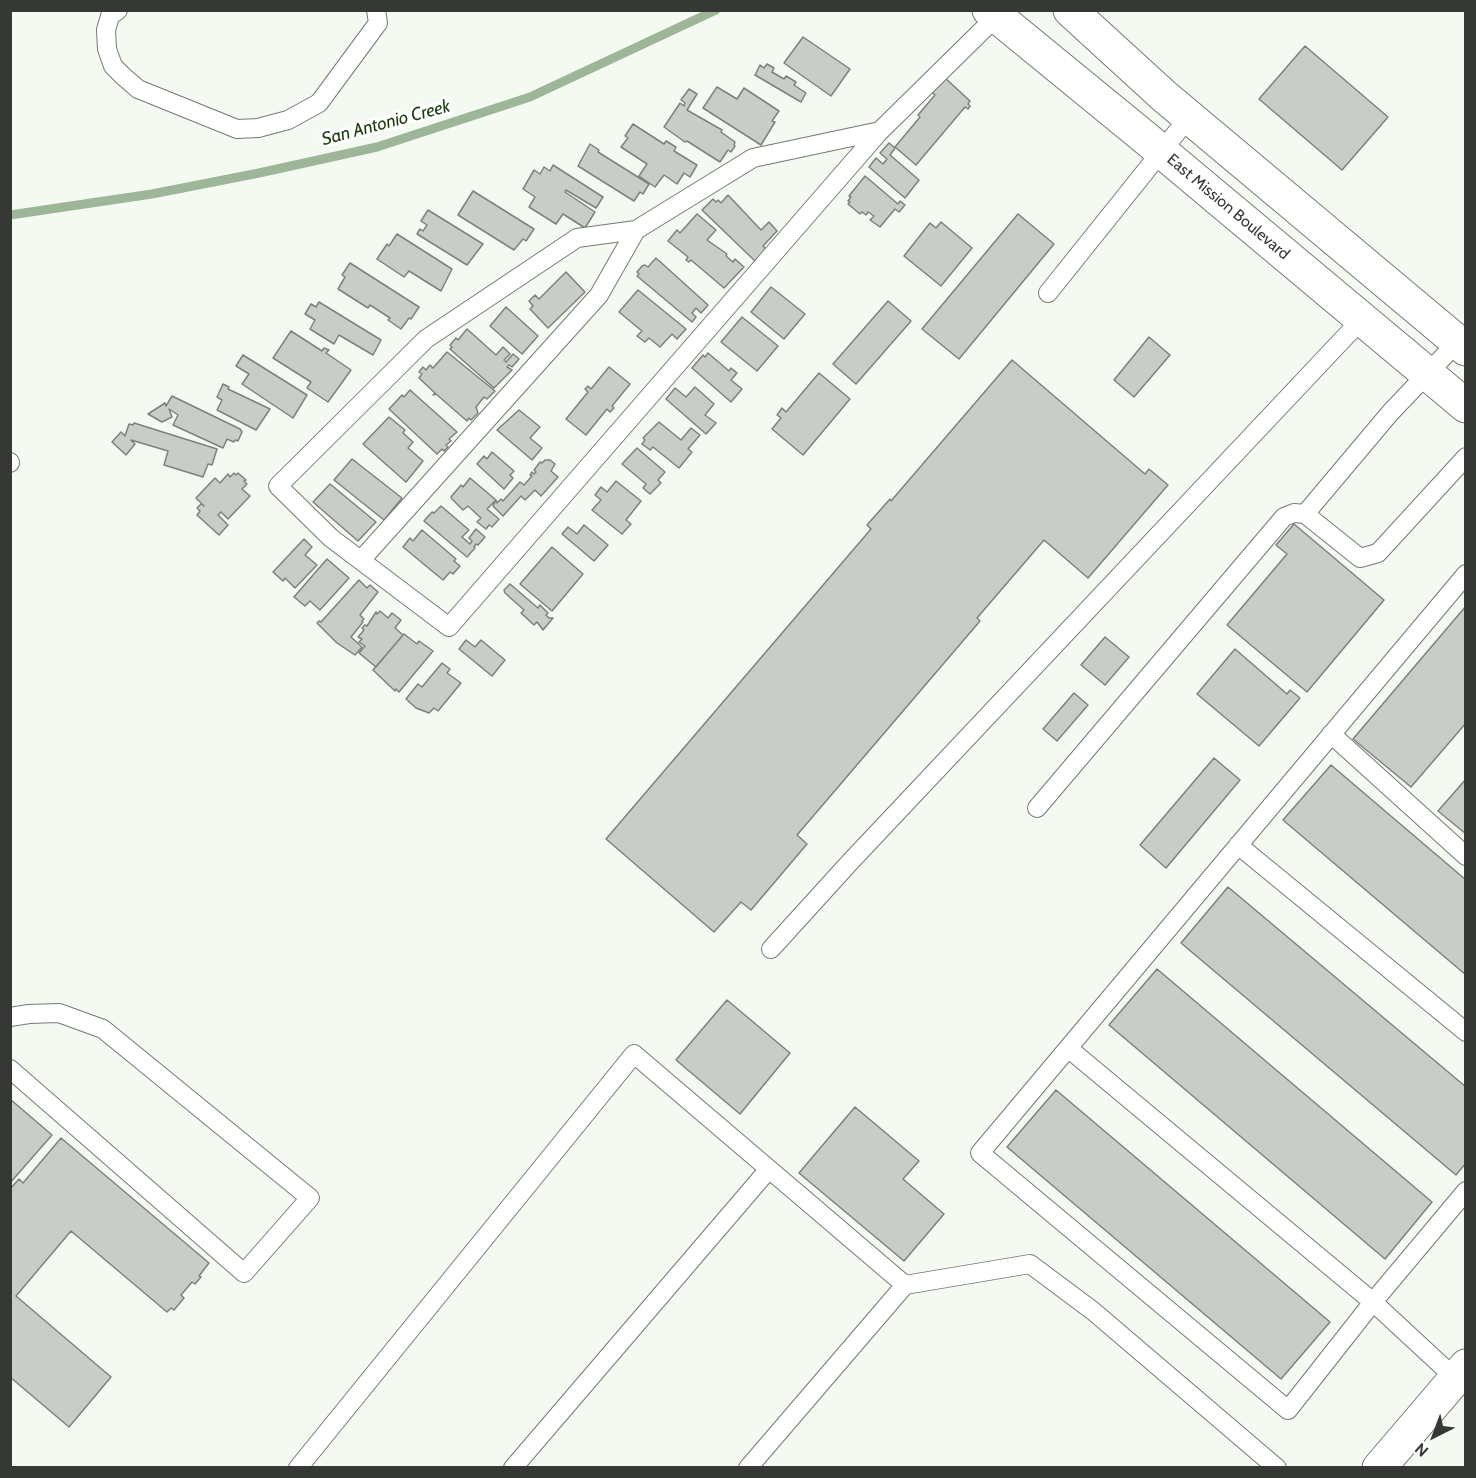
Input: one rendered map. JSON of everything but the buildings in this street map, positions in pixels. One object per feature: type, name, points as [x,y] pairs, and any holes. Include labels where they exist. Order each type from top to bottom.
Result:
[{"type":"main road","points":[[1070,10],[1189,117],[1463,341]]},
{"type":"main road","name":"East Mission Boulevard","points":[[996,12],[1466,406]]},
{"type":"main road","points":[[1379,1467],[1460,1372]]},
{"type":"lane","points":[[118,10],[110,16],[106,30],[106,49],[113,66],[138,89],[237,129],[258,128],[288,120],[318,104],[378,23],[376,10]]},
{"type":"lane","points":[[880,131],[753,158],[636,230],[577,238],[426,339],[278,486],[331,538],[449,627],[880,131],[996,12]]},
{"type":"lane","points":[[1048,293],[1189,117]]},
{"type":"lane","points":[[361,561],[599,295],[636,230]]},
{"type":"lane","points":[[771,949],[851,861],[1362,319]]},
{"type":"lane","points":[[1305,514],[1390,413],[1463,341]]},
{"type":"lane","points":[[1037,808],[1284,517],[1294,513],[1305,514],[1360,558],[1371,556],[1378,553],[1466,457]]},
{"type":"lane","points":[[1466,574],[980,1153],[1288,1410],[1373,1302],[1466,1191]]},
{"type":"lane","points":[[1331,734],[1466,856]]},
{"type":"lane","points":[[1238,845],[1466,1032]]},
{"type":"lane","points":[[10,1017],[59,1013],[103,1029],[310,1197],[244,1274],[10,1069]]},
{"type":"lane","points":[[1068,1048],[1460,1372]]},
{"type":"lane","points":[[298,1467],[634,1054],[905,1285]]},
{"type":"lane","points":[[513,1467],[769,1169]]},
{"type":"lane","points":[[748,1467],[905,1285],[1030,1264],[1093,1311],[1277,1467]]},
{"type":"waterway","name":"San Antonio Creek","points":[[10,215],[152,194],[377,147],[530,97],[716,10]]}]
